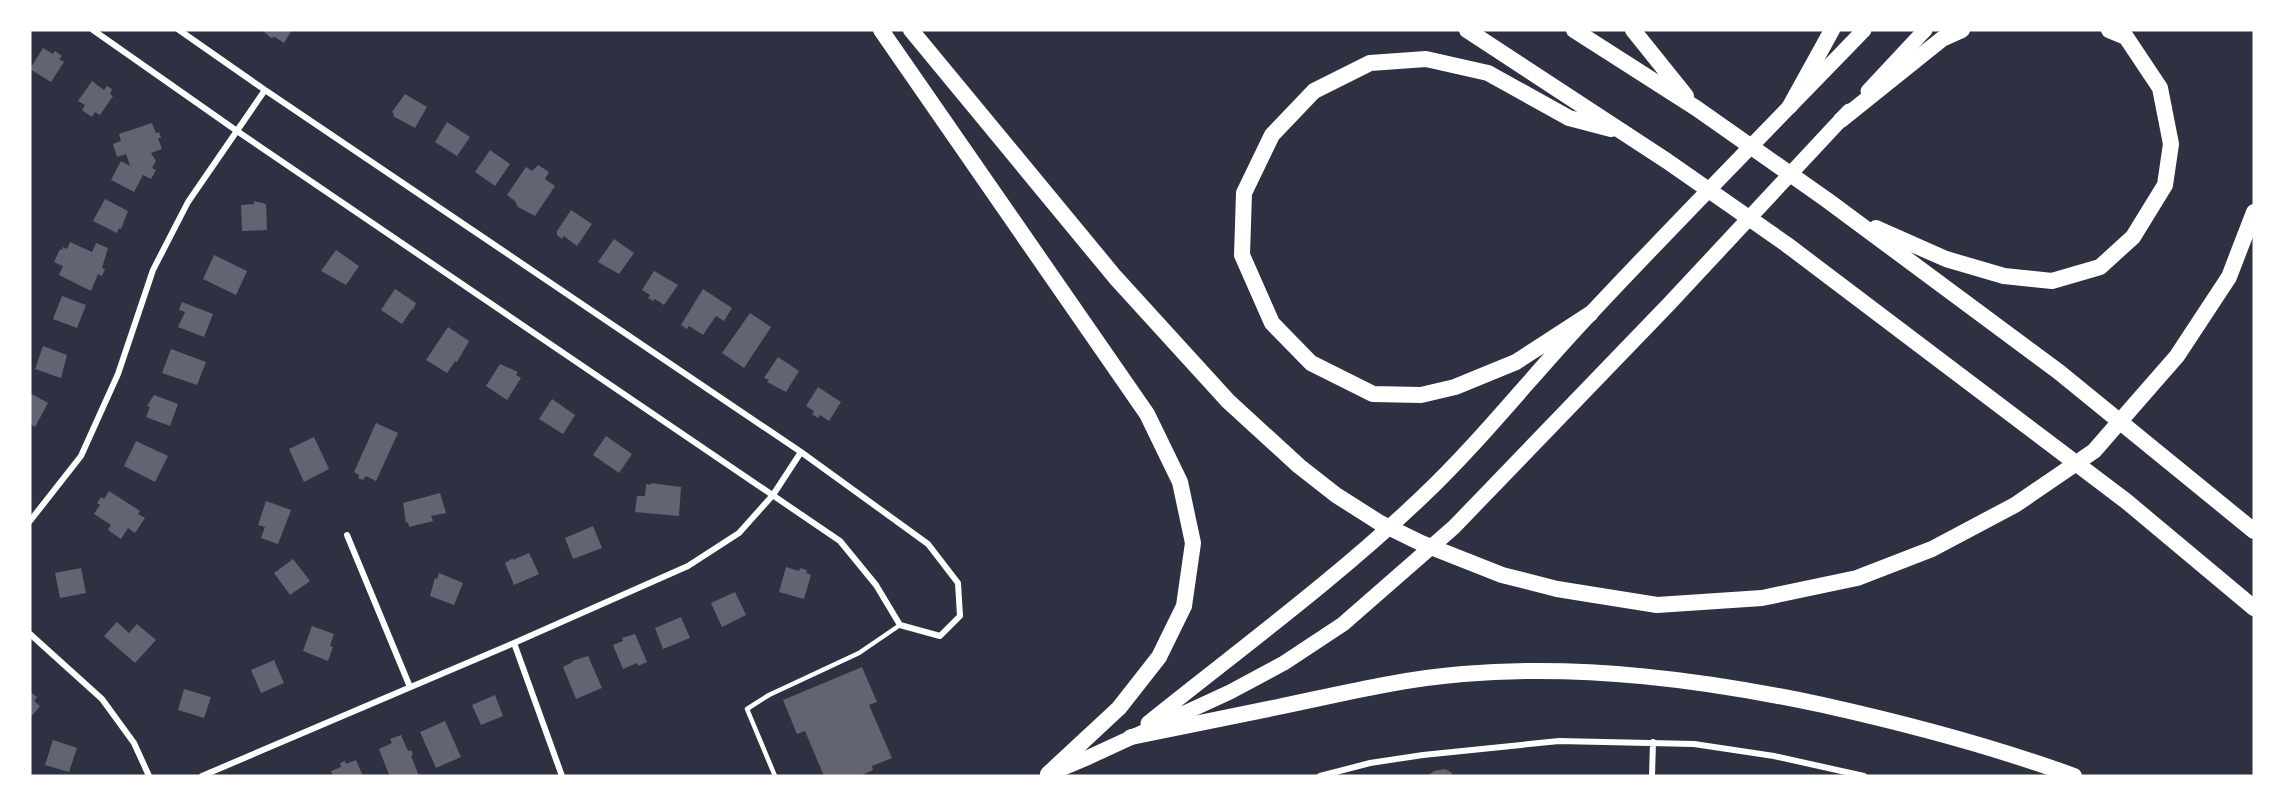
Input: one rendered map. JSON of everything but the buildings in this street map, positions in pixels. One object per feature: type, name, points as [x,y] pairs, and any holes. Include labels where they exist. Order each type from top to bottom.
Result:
[{"type":"highway","points":[[881,30],[1147,414],[1180,482],[1193,543],[1184,606],[1158,657],[1119,708],[1046,775]]},
{"type":"highway","points":[[910,30],[1115,277],[1228,401],[1299,466],[1336,495],[1380,523],[1420,543],[1502,575],[1557,589],[1657,605],[1762,598],[1857,578],[1932,549],[2015,505],[2094,451],[2177,356],[2229,277],[2254,212]]},
{"type":"highway","points":[[1467,30],[1667,161],[1786,244],[2126,501],[2254,608]]},
{"type":"highway","points":[[1574,30],[1702,113],[1827,200],[2059,372],[2254,531]]},
{"type":"highway","points":[[1633,30],[1702,113]]},
{"type":"highway","points":[[1790,106],[1832,30]]},
{"type":"highway","points":[[1841,120],[1942,39],[1962,30]]},
{"type":"highway","points":[[1846,214],[1946,260],[2004,276],[2052,281],[2100,267],[2133,237],[2165,185],[2170,144],[2160,88],[2126,37],[2109,30]]},
{"type":"highway","points":[[1590,314],[1516,362],[1455,387],[1421,395],[1373,394],[1311,363],[1272,323],[1242,255],[1244,193],[1272,135],[1314,91],[1370,63],[1426,59],[1488,73],[1569,118],[1625,133]]},
{"type":"highway","points":[[1131,736],[1279,707],[1348,690],[1410,680],[1485,673],[1577,671],[1652,676],[1725,686],[1792,699],[1950,736],[2074,776]]},
{"type":"main road","points":[[1131,736],[1263,630],[1312,594],[1422,497],[1485,432],[1590,314],[1863,30]]},
{"type":"main road","points":[[1046,775],[1248,683],[1284,663],[1343,624],[1454,527],[1669,304],[1925,30]]},
{"type":"street","points":[[93,30],[237,131],[840,541],[876,585],[900,625],[940,636],[960,616],[958,583],[928,544],[801,452],[179,30]]},
{"type":"street","points":[[30,521],[81,456],[118,374],[153,270],[188,202],[265,90]]},
{"type":"street","points":[[202,776],[688,566],[740,533],[773,495],[801,452]]},
{"type":"street","points":[[347,535],[410,687]]},
{"type":"street","points":[[30,633],[102,699],[134,744],[149,776]]},
{"type":"street","points":[[514,643],[562,776]]},
{"type":"street","points":[[1320,776],[1371,763],[1423,755],[1547,742],[1694,744],[1774,756],[1864,776]]},
{"type":"street","points":[[1652,776],[1653,742]]},
{"type":"lane","points":[[775,776],[747,710],[769,695],[859,653],[900,625]]}]
